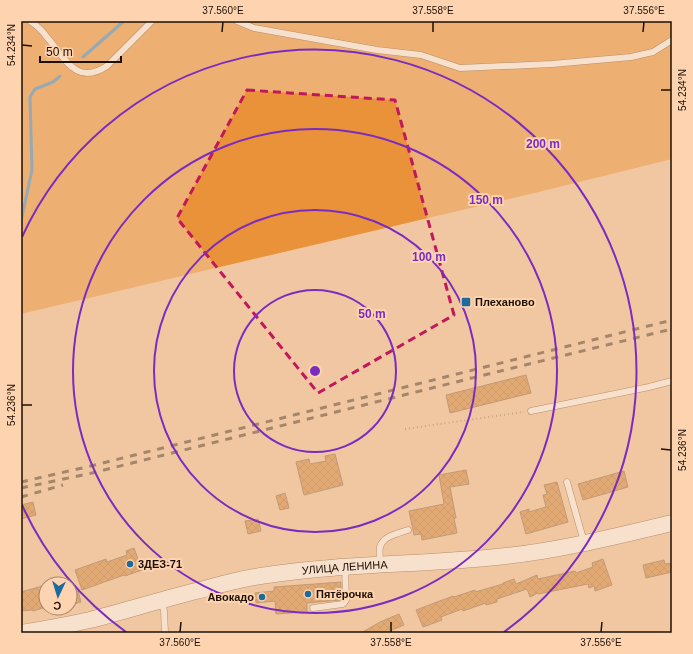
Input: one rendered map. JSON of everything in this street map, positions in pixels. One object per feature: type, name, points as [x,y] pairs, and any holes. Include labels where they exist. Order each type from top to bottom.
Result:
[{"type":"main road","name":"УЛИЦА ЛЕНИНА","points":[[21,633],[91,620],[235,581],[265,575],[320,568],[505,556],[562,548],[672,523]]},
{"type":"lane","points":[[30,21],[46,35],[67,62],[75,69],[88,74],[107,66],[152,21]]},
{"type":"lane","points":[[237,21],[254,28],[378,50],[421,55],[460,68],[552,64],[631,57],[652,52],[672,40]]},
{"type":"lane","points":[[531,411],[672,381]]},
{"type":"lane","points":[[567,482],[585,543]]},
{"type":"lane","points":[[380,565],[380,547],[383,541],[388,537],[408,530]]},
{"type":"lane","points":[[313,608],[344,603],[346,597],[345,567]]},
{"type":"lane","points":[[162,600],[165,633]]},
{"type":"path","points":[[405,429],[531,411]]},
{"type":"highlighted area","points":[[247,90],[395,100],[454,315],[318,393],[177,218]]},
{"type":"shaded area","points":[[21,21],[672,21],[672,159],[21,314]]},
{"type":"building","points":[[526,375],[531,393],[450,413],[446,395]]},
{"type":"building","points":[[335,454],[343,485],[304,495],[296,462],[309,459],[310,464],[326,461],[325,456]]},
{"type":"building","points":[[466,470],[469,484],[450,487],[456,518],[454,518],[457,533],[422,540],[421,534],[414,535],[409,511],[444,504],[439,475]]},
{"type":"building","points":[[624,471],[628,487],[583,500],[578,484]]},
{"type":"building","points":[[557,482],[568,522],[526,534],[520,512],[529,509],[529,512],[546,507],[543,495],[547,494],[544,485]]},
{"type":"building","points":[[285,493],[289,508],[280,510],[276,496]]},
{"type":"building","points":[[33,502],[36,515],[21,519],[21,505]]},
{"type":"building","points":[[258,519],[261,531],[248,534],[245,521]]},
{"type":"building","points":[[134,548],[142,570],[82,590],[75,570],[106,559],[107,562],[127,555],[126,551]]},
{"type":"building","points":[[603,559],[612,585],[595,591],[594,586],[589,588],[588,584],[538,593],[530,597],[527,589],[497,599],[497,602],[486,605],[486,603],[463,611],[462,609],[441,617],[442,620],[423,627],[416,610],[453,596],[454,597],[475,590],[475,592],[503,584],[514,579],[516,584],[537,575],[538,579],[575,571],[576,573],[593,567],[592,563]]},
{"type":"building","points":[[664,560],[665,564],[672,563],[672,572],[646,578],[643,565]]},
{"type":"building","name":"Пятёрочка","points":[[341,582],[341,600],[307,603],[307,612],[276,614],[275,601],[256,603],[255,593],[274,591],[274,587]]},
{"type":"building","points":[[38,587],[38,609],[21,611],[21,592]]},
{"type":"building","points":[[78,591],[81,602],[78,603]]},
{"type":"building","points":[[399,614],[404,625],[385,633],[361,633],[380,622]]},
{"type":"waterway","points":[[83,57],[124,21]]},
{"type":"waterway","points":[[21,221],[32,170],[30,97],[35,89],[53,82],[60,76]]},
{"type":"railway","points":[[21,482],[91,466],[672,320]]},
{"type":"railway","points":[[21,488],[92,473],[672,329]]},
{"type":"railway","points":[[21,497],[63,485]]},
{"type":"place","name":"Плеханово","points":[[466,302]]},
{"type":"place","name":"3ДЕЗ-71","points":[[130,564]]},
{"type":"place","name":"Пятёрочка","points":[[308,594]]},
{"type":"place","name":"Авокадо","points":[[262,597]]}]
